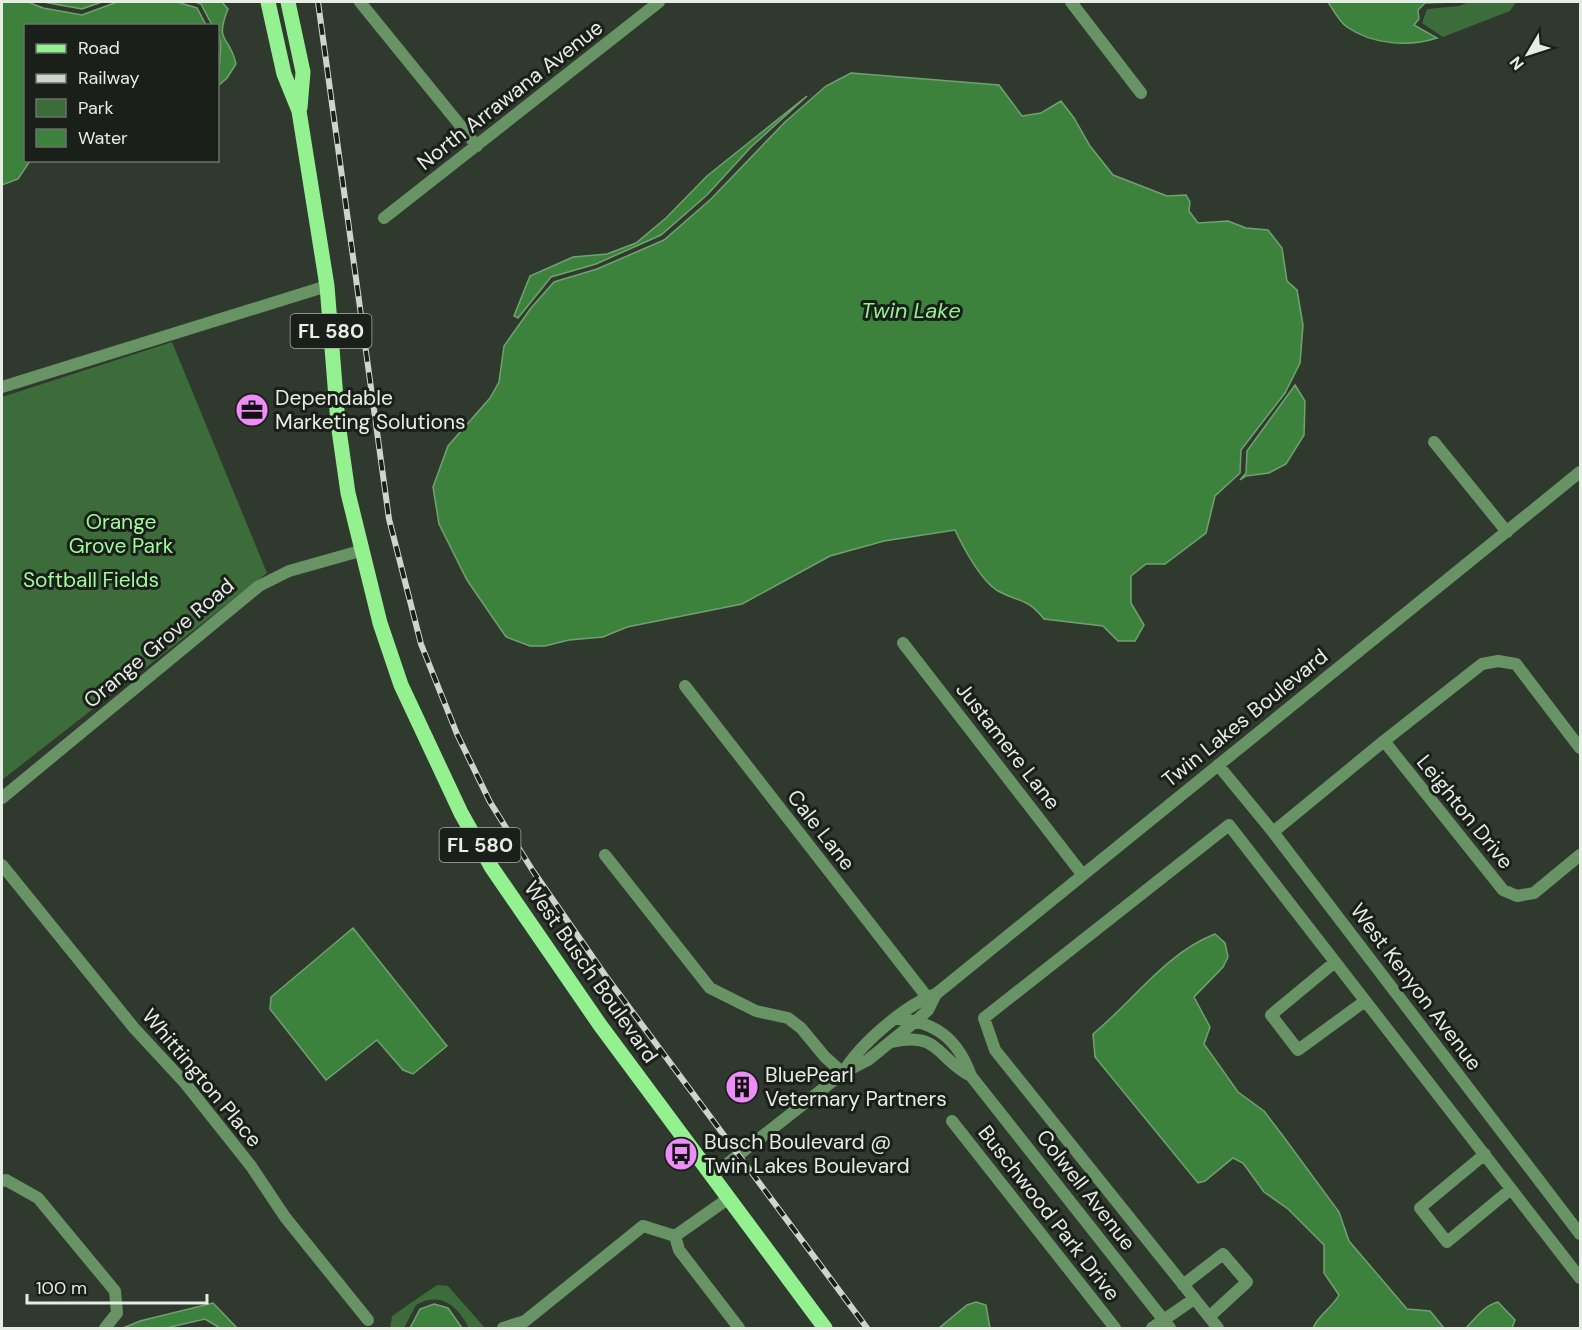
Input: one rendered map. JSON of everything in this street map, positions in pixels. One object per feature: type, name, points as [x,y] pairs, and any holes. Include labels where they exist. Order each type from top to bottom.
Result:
[{"type":"main road","name":"West Busch Boulevard","points":[[268,2],[284,74],[299,111],[327,286],[338,423],[348,493],[360,551],[401,685],[461,813],[492,868],[600,1025],[825,1329]]},
{"type":"main road","name":"West Busch Boulevard","points":[[288,2],[303,72],[299,111]]},
{"type":"street","points":[[360,2],[477,146]]},
{"type":"street","name":"North Arrawana Avenue","points":[[384,218],[659,2]]},
{"type":"street","points":[[1071,2],[1141,93]]},
{"type":"street","points":[[2,387],[327,286]]},
{"type":"street","points":[[1434,442],[1507,532]]},
{"type":"street","name":"Twin Lakes Boulevard","points":[[843,1073],[859,1049],[897,1019],[932,996],[1581,472]]},
{"type":"street","name":"Orange Grove Road","points":[[2,798],[258,586],[289,571],[360,551]]},
{"type":"street","name":"Justamere Lane","points":[[903,643],[1082,873]]},
{"type":"street","points":[[1273,832],[1482,664],[1498,661],[1516,664],[1581,748]]},
{"type":"street","name":"Cale Lane","points":[[685,686],[932,996]]},
{"type":"street","name":"Leighton Drive","points":[[1384,741],[1503,890],[1517,896],[1534,893],[1581,855]]},
{"type":"street","name":"West Kenyon Avenue","points":[[1218,765],[1273,832],[1581,1234]]},
{"type":"street","points":[[1218,1329],[995,1050],[984,1018],[1229,825],[1581,1278]]},
{"type":"street","points":[[605,855],[710,988],[756,1011],[788,1018],[801,1028],[825,1057],[843,1073]]},
{"type":"street","name":"Whittington Place","points":[[2,865],[134,1028],[185,1083],[251,1167],[285,1217],[368,1320]]},
{"type":"street","points":[[1335,962],[1271,1015],[1298,1050],[1365,1000]]},
{"type":"street","name":"Twin Lakes Boulevard","points":[[713,1175],[843,1073],[856,1068],[917,1020],[928,1010],[932,996]]},
{"type":"street","name":"Colwell Avenue","points":[[897,1019],[917,1020],[935,1028],[965,1059],[970,1076]]},
{"type":"street","name":"Colwell Avenue","points":[[890,1042],[908,1039],[926,1042],[940,1050],[960,1070],[970,1076],[1167,1324]]},
{"type":"street","name":"Buschwood Park Drive","points":[[952,1121],[1115,1329]]},
{"type":"street","points":[[1485,1154],[1420,1208],[1447,1242],[1511,1189]]},
{"type":"street","points":[[2,1181],[6,1179],[38,1198],[115,1291],[117,1313],[105,1329]]},
{"type":"street","points":[[675,1236],[729,1198]]},
{"type":"street","points":[[502,1329],[525,1321],[644,1226],[675,1236]]},
{"type":"street","points":[[675,1236],[680,1250],[739,1329]]},
{"type":"street","points":[[1183,1285],[1223,1254],[1241,1275],[1246,1282],[1209,1317]]},
{"type":"street","points":[[1152,1329],[1167,1324],[1194,1299]]},
{"type":"green space","points":[[1469,2],[1516,2],[1510,11],[1443,37],[1422,23],[1427,9],[1459,6]]},
{"type":"green space","name":"Orange Grove Park","points":[[172,342],[267,573],[2,780],[2,397]]},
{"type":"green space","points":[[437,1285],[448,1286],[485,1328],[469,1328],[454,1307],[441,1300],[433,1300],[416,1305],[404,1328],[390,1328],[392,1316]]},
{"type":"water","points":[[2,2],[28,2],[43,8],[82,15],[117,2],[177,2],[197,8],[205,24],[24,24],[24,162],[29,162],[18,179],[2,185]]},
{"type":"water","points":[[43,2],[102,2],[82,9]]},
{"type":"water","points":[[195,2],[222,2],[228,9],[222,28],[224,39],[236,64],[219,85],[221,43],[219,24],[211,24],[201,4]]},
{"type":"water","points":[[1328,2],[1451,2],[1425,3],[1418,10],[1419,19],[1414,25],[1437,38],[1415,43],[1391,43],[1368,38],[1347,27]]},
{"type":"water","name":"Twin Lake","points":[[851,73],[999,85],[1022,116],[1041,113],[1061,101],[1090,146],[1113,175],[1167,196],[1186,195],[1190,202],[1189,211],[1198,223],[1228,221],[1246,228],[1268,230],[1282,248],[1287,281],[1297,290],[1303,325],[1300,363],[1285,393],[1241,450],[1240,473],[1215,496],[1206,533],[1165,564],[1146,564],[1131,576],[1131,603],[1144,625],[1135,641],[1118,641],[1103,626],[1044,619],[1032,607],[998,591],[979,572],[955,530],[884,541],[830,556],[742,604],[627,627],[603,637],[569,640],[545,646],[530,646],[506,637],[467,580],[439,524],[433,487],[448,446],[490,398],[499,382],[504,346],[531,308],[554,282],[597,269],[664,240],[711,199],[785,122],[826,86]]},
{"type":"water","points":[[807,96],[751,147],[707,195],[661,235],[596,264],[551,277],[518,318],[514,316],[530,276],[573,257],[607,254],[636,243],[666,218],[707,176]]},
{"type":"water","points":[[1295,385],[1305,401],[1304,435],[1286,464],[1269,473],[1246,476],[1240,480],[1246,473],[1247,451]]},
{"type":"water","points":[[353,928],[447,1046],[413,1074],[403,1070],[377,1040],[326,1080],[270,1009],[271,997]]},
{"type":"water","points":[[1215,934],[1225,943],[1228,957],[1223,967],[1194,997],[1210,1027],[1204,1044],[1238,1092],[1264,1111],[1339,1212],[1349,1241],[1407,1309],[1430,1311],[1444,1328],[1313,1328],[1339,1295],[1324,1273],[1324,1245],[1288,1209],[1264,1192],[1243,1163],[1233,1158],[1205,1181],[1198,1183],[1095,1057],[1093,1034],[1166,965],[1198,942]]},
{"type":"water","points":[[976,1302],[986,1305],[990,1328],[939,1328],[967,1305]]},
{"type":"water","points":[[1498,1302],[1515,1320],[1512,1328],[1466,1328],[1484,1309]]},
{"type":"water","points":[[213,1303],[237,1328],[220,1328],[205,1319],[166,1328],[123,1328],[140,1321]]},
{"type":"water","points":[[434,1304],[448,1308],[462,1328],[410,1328],[420,1309]]},
{"type":"railway","points":[[318,2],[389,519],[421,644],[457,734],[490,802],[533,871],[605,975],[867,1328]]},
{"type":"place","name":"Dependable Marketing Solutions","points":[[252,410]]},
{"type":"place","name":"BluePearl Veternary Partners","points":[[742,1087]]},
{"type":"place","name":"Busch Boulevard @ Twin Lakes Boulevard","points":[[681,1154]]},
{"type":"park label","name":"Softball Fields","points":[[91,580]]}]
